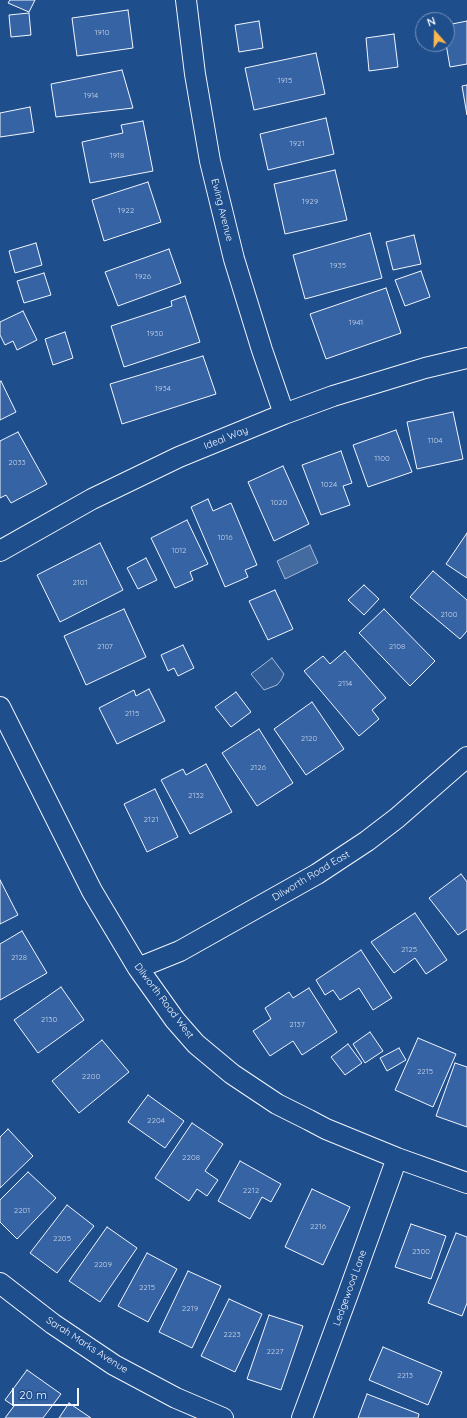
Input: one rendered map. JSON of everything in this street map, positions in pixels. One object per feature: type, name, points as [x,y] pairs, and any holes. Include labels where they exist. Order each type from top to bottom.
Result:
[{"type":"street","name":"Ewing Avenue","points":[[186,0],[195,74],[210,162],[234,259],[262,350],[284,414]]},
{"type":"street","name":"Ideal Way","points":[[0,551],[103,493],[179,457],[284,414],[333,396],[425,368],[467,358]]},
{"type":"street","name":"Dilworth Road West","points":[[0,707],[92,891],[138,968],[175,1020],[196,1044],[232,1074],[290,1111],[326,1129],[397,1158],[467,1183]]},
{"type":"street","name":"Dilworth Road East","points":[[138,968],[180,951],[317,874],[367,841],[397,818],[467,757]]},
{"type":"street","name":"Ledgewood Lane","points":[[302,1418],[397,1158]]},
{"type":"street","name":"Sarah Marks Avenue","points":[[0,1283],[53,1324],[114,1365],[176,1398],[223,1418]]},
{"type":"shaded area","points":[[310,545],[318,563],[285,579],[277,561]]},
{"type":"shaded area","points":[[272,658],[284,674],[277,685],[264,690],[251,674]]},
{"type":"building","points":[[10,0],[35,0],[29,12],[8,3]]},
{"type":"building","points":[[128,10],[133,48],[77,56],[72,18]]},
{"type":"building","points":[[29,13],[31,35],[11,37],[9,15]]},
{"type":"building","points":[[259,21],[263,48],[239,52],[235,25]]},
{"type":"building","points":[[467,21],[467,64],[450,67],[447,52],[455,52],[455,23]]},
{"type":"building","points":[[394,34],[398,67],[369,71],[366,38]]},
{"type":"building","points":[[316,53],[325,94],[254,110],[245,68]]},
{"type":"building","points":[[122,70],[133,108],[56,117],[51,84]]},
{"type":"building","points":[[467,85],[467,115],[462,86]]},
{"type":"building","points":[[30,107],[34,132],[0,137],[0,113]]},
{"type":"building","points":[[326,118],[334,154],[268,170],[260,134]]},
{"type":"building","points":[[143,121],[153,171],[90,183],[82,142],[123,133],[121,125]]},
{"type":"building","points":[[335,170],[347,220],[285,234],[274,184]]},
{"type":"building","points":[[148,182],[161,222],[104,241],[92,200]]},
{"type":"building","points":[[370,233],[382,278],[305,299],[293,255]]},
{"type":"building","points":[[414,235],[421,264],[393,270],[386,242]]},
{"type":"building","points":[[36,243],[42,265],[15,273],[9,251]]},
{"type":"building","points":[[169,249],[181,283],[118,306],[105,272]]},
{"type":"building","points":[[421,271],[430,297],[405,306],[395,280]]},
{"type":"building","points":[[44,273],[51,295],[24,303],[17,281]]},
{"type":"building","points":[[386,288],[401,333],[326,359],[310,314]]},
{"type":"building","points":[[185,296],[200,342],[124,367],[111,326],[172,306],[171,301]]},
{"type":"building","points":[[23,311],[37,340],[17,350],[13,341],[5,345],[0,335],[0,322]]},
{"type":"building","points":[[65,332],[73,358],[53,365],[45,339]]},
{"type":"building","points":[[203,356],[216,394],[122,424],[110,384]]},
{"type":"building","points":[[1,381],[16,412],[0,420],[0,382]]},
{"type":"building","points":[[453,412],[463,459],[417,469],[407,422]]},
{"type":"building","points":[[396,430],[412,472],[368,487],[353,445]]},
{"type":"building","points":[[18,432],[47,484],[11,503],[6,495],[0,498],[0,441]]},
{"type":"building","points":[[341,451],[352,483],[343,486],[350,505],[321,515],[302,465]]},
{"type":"building","points":[[283,466],[309,524],[274,541],[248,482]]},
{"type":"building","points":[[208,499],[213,511],[231,503],[257,565],[245,570],[248,577],[225,587],[191,507]]},
{"type":"building","points":[[187,520],[208,564],[190,572],[193,580],[175,588],[151,538]]},
{"type":"building","points":[[467,533],[467,578],[446,564]]},
{"type":"building","points":[[100,543],[123,590],[60,622],[37,575]]},
{"type":"building","points":[[146,558],[157,580],[138,589],[127,568]]},
{"type":"building","points":[[433,571],[467,600],[467,631],[460,639],[410,597]]},
{"type":"building","points":[[364,585],[379,599],[364,615],[348,600]]},
{"type":"building","points":[[275,590],[293,629],[268,640],[249,601]]},
{"type":"building","points":[[124,609],[146,657],[86,685],[64,636]]},
{"type":"building","points":[[384,609],[435,661],[410,686],[359,633]]},
{"type":"building","points":[[183,645],[194,668],[178,676],[174,668],[168,671],[161,655]]},
{"type":"building","points":[[345,651],[386,698],[372,710],[379,719],[359,736],[304,671],[323,656],[330,664]]},
{"type":"building","points":[[149,689],[165,721],[117,744],[99,708],[134,690],[136,696]]},
{"type":"building","points":[[236,692],[251,712],[231,727],[215,707]]},
{"type":"building","points":[[312,702],[344,749],[306,775],[274,729]]},
{"type":"building","points":[[259,729],[293,783],[257,806],[222,753]]},
{"type":"building","points":[[206,764],[232,812],[190,834],[161,780],[183,769],[186,775]]},
{"type":"building","points":[[155,789],[178,837],[147,852],[124,804]]},
{"type":"building","points":[[461,874],[467,882],[467,929],[458,935],[429,898]]},
{"type":"building","points":[[0,880],[18,915],[0,924]]},
{"type":"building","points":[[415,913],[447,960],[426,974],[415,958],[394,973],[371,942]]},
{"type":"building","points":[[22,931],[47,973],[0,1000],[0,944]]},
{"type":"building","points":[[361,950],[392,998],[373,1010],[359,988],[340,1000],[333,990],[325,995],[316,980]]},
{"type":"building","points":[[61,987],[84,1020],[38,1053],[14,1020]]},
{"type":"building","points":[[309,988],[337,1032],[302,1055],[293,1041],[270,1056],[253,1031],[271,1019],[265,1008],[289,992],[293,998]]},
{"type":"building","points":[[370,1032],[383,1051],[365,1063],[353,1044]]},
{"type":"building","points":[[418,1038],[456,1054],[433,1107],[395,1090]]},
{"type":"building","points":[[102,1040],[129,1072],[79,1113],[52,1081]]},
{"type":"building","points":[[348,1044],[362,1063],[345,1075],[331,1057]]},
{"type":"building","points":[[399,1048],[406,1060],[387,1071],[380,1058]]},
{"type":"building","points":[[455,1063],[467,1067],[467,1127],[436,1116]]},
{"type":"building","points":[[148,1095],[184,1121],[165,1148],[128,1122]]},
{"type":"building","points":[[192,1123],[223,1144],[205,1171],[218,1180],[207,1196],[197,1189],[189,1201],[155,1178]]},
{"type":"building","points":[[8,1129],[33,1156],[0,1188],[0,1137]]},
{"type":"building","points":[[240,1161],[281,1184],[271,1202],[262,1197],[250,1219],[218,1201]]},
{"type":"building","points":[[28,1172],[56,1198],[17,1239],[0,1222],[0,1200]]},
{"type":"building","points":[[312,1189],[350,1207],[323,1265],[285,1247]]},
{"type":"building","points":[[67,1205],[94,1226],[57,1273],[30,1253]]},
{"type":"building","points":[[411,1224],[446,1236],[431,1279],[395,1267]]},
{"type":"building","points":[[107,1227],[137,1248],[100,1302],[69,1281]]},
{"type":"building","points":[[456,1233],[467,1237],[467,1303],[462,1316],[428,1303]]},
{"type":"building","points":[[147,1253],[177,1269],[148,1322],[118,1306]]},
{"type":"building","points":[[188,1271],[221,1286],[192,1348],[159,1332]]},
{"type":"building","points":[[229,1299],[262,1314],[235,1372],[201,1356]]},
{"type":"building","points":[[269,1315],[303,1326],[281,1390],[247,1379]]},
{"type":"building","points":[[383,1347],[442,1372],[428,1405],[369,1380]]},
{"type":"building","points":[[27,1370],[61,1394],[43,1418],[5,1418],[14,1406],[5,1400]]},
{"type":"building","points":[[367,1394],[419,1414],[418,1418],[358,1418]]},
{"type":"building","points":[[69,1403],[91,1418],[59,1418]]}]
